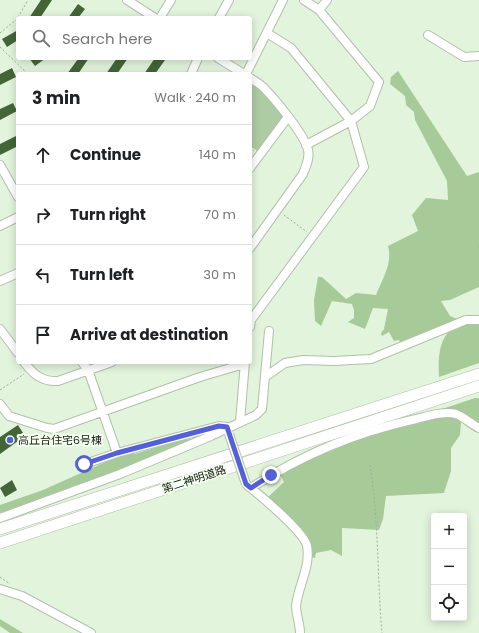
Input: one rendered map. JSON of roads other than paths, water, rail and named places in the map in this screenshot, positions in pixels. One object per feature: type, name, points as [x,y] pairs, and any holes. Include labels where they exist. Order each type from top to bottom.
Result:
[{"type":"highway","name":"第二神明道路","points":[[0,530],[479,374]]},
{"type":"highway","name":"第二神明道路","points":[[0,542],[479,386]]},
{"type":"street","points":[[127,0],[152,16]]},
{"type":"street","points":[[161,16],[170,0]]},
{"type":"street","points":[[220,16],[229,0]]},
{"type":"street","points":[[246,72],[283,0]]},
{"type":"street","points":[[304,0],[320,10],[379,82],[370,106],[351,121],[306,145]]},
{"type":"street","points":[[320,10],[327,0]]},
{"type":"street","points":[[252,319],[364,167],[351,121],[291,48],[267,33]]},
{"type":"street","points":[[428,35],[464,57],[479,56]]},
{"type":"street","points":[[192,72],[197,60]]},
{"type":"street","points":[[221,60],[242,72]]},
{"type":"street","points":[[252,79],[262,86],[304,137],[308,162],[303,174],[252,245]]},
{"type":"street","points":[[252,165],[288,117]]},
{"type":"street","points":[[0,165],[16,193]]},
{"type":"street","points":[[0,226],[16,218]]},
{"type":"street","points":[[0,281],[16,274]]},
{"type":"street","points":[[265,377],[284,364],[303,360],[334,361],[371,359],[466,320],[479,320]]},
{"type":"street","points":[[0,329],[16,350]]},
{"type":"street","points":[[0,518],[120,474],[211,436],[228,431],[240,422],[256,415],[262,409],[270,331]]},
{"type":"street","points":[[26,364],[38,377],[50,381],[58,381],[106,364]]},
{"type":"street","points":[[84,364],[88,370],[117,453]]},
{"type":"street","points":[[0,404],[9,416],[47,428],[54,428],[241,364]]},
{"type":"street","points":[[240,422],[244,364]]},
{"type":"street","points":[[248,486],[309,454],[357,436],[396,424],[444,414],[455,414],[479,428]]},
{"type":"street","points":[[84,464],[117,453],[219,426],[228,431],[248,486],[275,508],[304,538],[308,547],[303,580],[296,607],[300,633]]},
{"type":"street","points":[[0,589],[22,596],[91,633]]},
{"type":"place","name":"高丘台住宅6号棟","points":[[10,440]]}]
